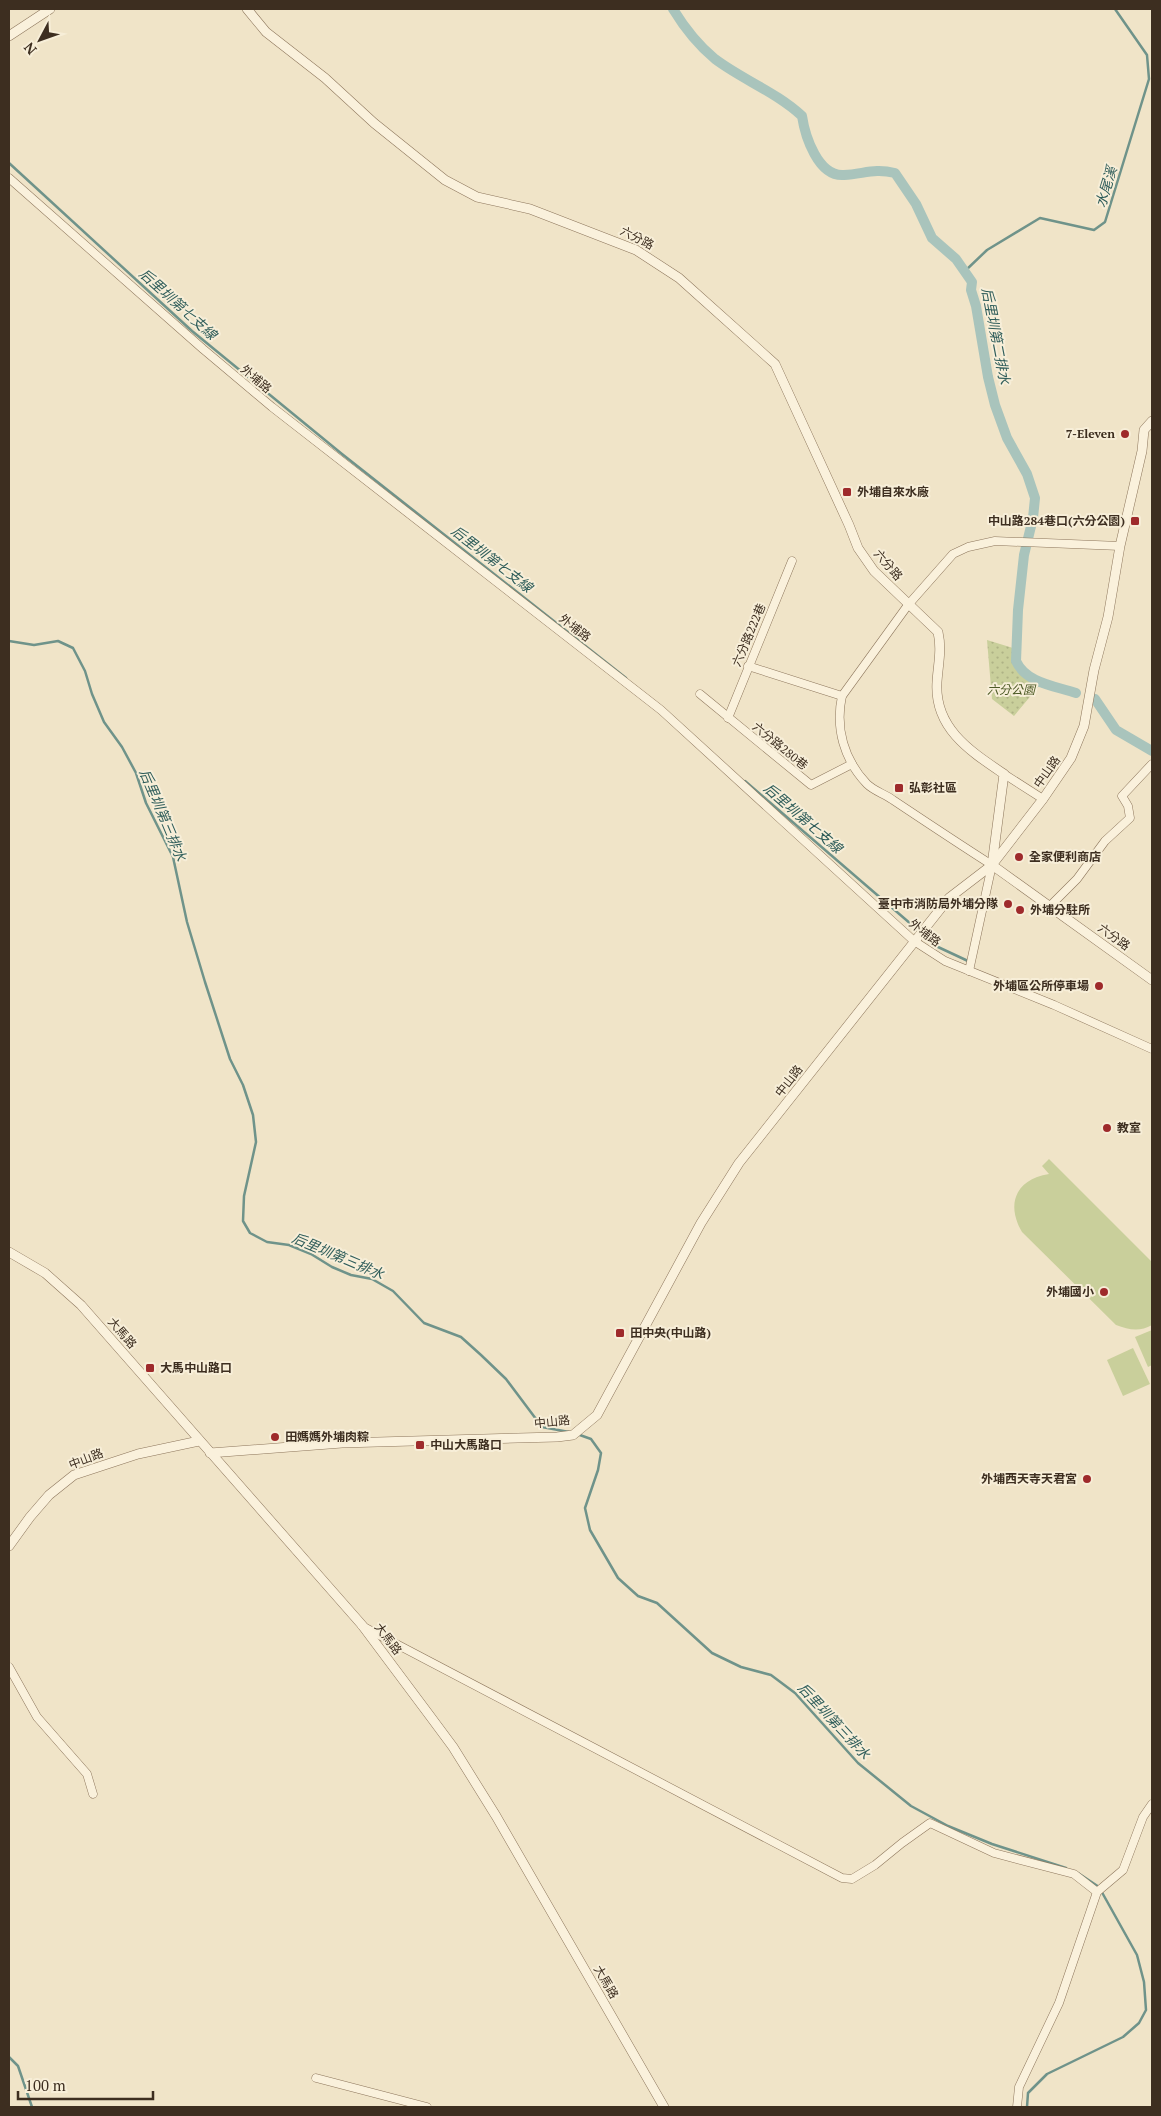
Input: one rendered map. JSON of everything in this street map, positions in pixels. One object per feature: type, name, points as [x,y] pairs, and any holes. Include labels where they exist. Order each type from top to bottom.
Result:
[{"type":"street","points":[[9,36],[50,9]]},
{"type":"street","name":"六分路","points":[[247,9],[266,32],[324,78],[374,123],[445,180],[477,197],[530,209],[636,250],[679,278],[775,364],[858,548],[874,571],[938,632],[941,645],[936,684],[938,706],[945,723],[968,750],[1004,774]]},
{"type":"street","name":"外埔路","points":[[9,178],[203,350],[272,407],[661,710],[914,941],[945,961],[1054,1005],[1152,1049]]},
{"type":"street","name":"中山路","points":[[210,1453],[342,1442],[557,1437],[573,1435],[596,1415],[608,1397],[701,1223],[739,1163],[949,898],[992,865],[1072,758],[1084,726],[1094,670],[1108,617],[1120,546],[1142,451],[1144,430],[1152,421]]},
{"type":"street","points":[[992,865],[889,796],[868,785],[852,764],[840,735],[839,708],[842,696],[908,604],[953,554],[968,547],[995,541],[1120,546]]},
{"type":"street","name":"六分路222巷","points":[[728,718],[792,561]]},
{"type":"street","points":[[748,666],[842,696]]},
{"type":"street","name":"六分路280巷","points":[[700,694],[811,785],[852,764]]},
{"type":"street","points":[[1050,906],[1077,879],[1105,841],[1130,818],[1128,806],[1122,796],[1152,764]]},
{"type":"street","points":[[969,971],[992,865],[1004,774],[1043,799]]},
{"type":"street","name":"六分路","points":[[992,865],[1152,980]]},
{"type":"street","name":"大馬路","points":[[9,1252],[44,1273],[81,1305],[362,1626],[453,1747],[496,1816],[664,2107]]},
{"type":"street","name":"中山路","points":[[9,1546],[49,1495],[74,1475],[138,1454],[199,1441]]},
{"type":"street","points":[[362,1626],[842,1878],[852,1879],[860,1874],[930,1823],[994,1853],[1074,1874],[1096,1892]]},
{"type":"street","points":[[9,1667],[37,1717],[87,1774],[93,1794]]},
{"type":"street","points":[[1018,2107],[1019,2087],[1059,2003],[1096,1892],[1123,1870],[1143,1816],[1152,1804]]},
{"type":"street","points":[[316,2078],[427,2107]]},
{"type":"green space","name":"六分公園","points":[[987,640],[1013,648],[1014,662],[1019,672],[1039,686],[1014,716],[992,699]]},
{"type":"green space","points":[[1049,1159],[1152,1262],[1152,1325],[1134,1330],[1116,1325],[1022,1232],[1015,1211],[1017,1194],[1029,1181],[1049,1174],[1042,1166]]},
{"type":"green space","points":[[1152,1330],[1152,1365],[1148,1367],[1135,1337]]},
{"type":"green space","points":[[1133,1348],[1150,1384],[1123,1396],[1107,1360]]},
{"type":"waterway","name":"后里圳第二排水","points":[[673,9],[692,36],[715,59],[781,100],[802,116],[806,134],[814,154],[827,169],[835,174],[844,175],[875,171],[895,173],[916,204],[932,238],[956,259],[972,282],[971,290],[976,306],[988,377],[995,405],[1007,438],[1027,474],[1035,498],[1033,518],[1024,555],[1018,610],[1016,661],[1034,679],[1050,686],[1076,693]]},
{"type":"waterway","name":"水尾溪","points":[[965,271],[987,250],[1040,218],[1094,230],[1105,222],[1149,79],[1147,55],[1115,9]]},
{"type":"waterway","name":"后里圳第七支線","points":[[9,163],[192,331],[342,454],[626,678]]},
{"type":"waterway","name":"后里圳第三排水","points":[[9,641],[34,645],[58,641],[73,648],[85,671],[104,722],[122,747],[136,773],[146,803],[173,857],[187,922],[205,982],[230,1059],[243,1085],[253,1115],[256,1142],[244,1196],[243,1221],[250,1233],[267,1242],[289,1245],[311,1254],[332,1267],[351,1275],[372,1279],[393,1291],[424,1323],[461,1337],[481,1355],[506,1379],[542,1427],[569,1432]]},
{"type":"waterway","name":"后里圳第二排水","points":[[1095,699],[1116,730],[1152,751]]},
{"type":"waterway","name":"后里圳第七支線","points":[[745,781],[919,931]]},
{"type":"waterway","name":"后里圳第七支線","points":[[923,935],[938,947],[968,961]]},
{"type":"waterway","name":"后里圳第三排水","points":[[577,1434],[591,1439],[601,1453],[598,1470],[585,1508],[590,1530],[618,1578],[638,1596],[657,1603],[712,1653],[741,1667],[771,1675],[795,1693],[858,1763],[911,1806],[948,1826],[992,1844],[1066,1868]]},
{"type":"waterway","name":"后里圳第三排水","points":[[1027,2107],[1028,2093],[1047,2074],[1123,2037],[1139,2023],[1146,2010],[1144,1982],[1137,1955],[1099,1887],[1078,1873]]},
{"type":"waterway","points":[[9,2057],[18,2066],[32,2107]]},
{"type":"place","name":"7-Eleven","points":[[1125,434]]},
{"type":"place","name":"外埔自來水廠","points":[[847,492]]},
{"type":"place","name":"中山路284巷口(六分公園)","points":[[1135,521]]},
{"type":"place","name":"弘彰社區","points":[[899,788]]},
{"type":"place","name":"全家便利商店","points":[[1019,857]]},
{"type":"place","name":"臺中市消防局外埔分隊","points":[[1008,904]]},
{"type":"place","name":"外埔分駐所","points":[[1020,910]]},
{"type":"place","name":"外埔區公所停車場","points":[[1099,986]]},
{"type":"place","name":"教室","points":[[1107,1128]]},
{"type":"place","name":"外埔國小","points":[[1104,1292]]},
{"type":"place","name":"田中央(中山路)","points":[[620,1333]]},
{"type":"place","name":"大馬中山路口","points":[[150,1368]]},
{"type":"place","name":"田媽媽外埔肉粽","points":[[275,1437]]},
{"type":"place","name":"中山大馬路口","points":[[420,1445]]},
{"type":"place","name":"外埔西天寺天君宮","points":[[1087,1479]]}]
